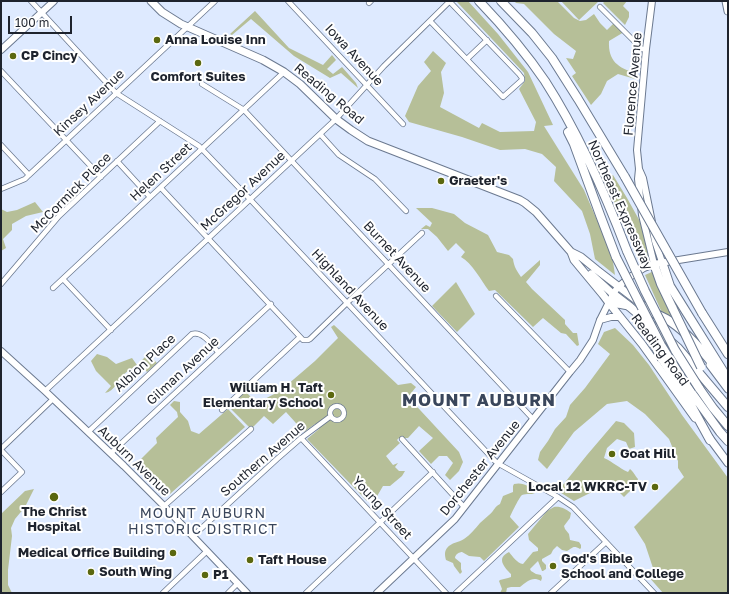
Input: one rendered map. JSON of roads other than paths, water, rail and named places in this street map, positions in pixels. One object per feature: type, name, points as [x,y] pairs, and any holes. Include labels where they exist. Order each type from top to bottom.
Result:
[{"type":"highway","name":"Northeast Expressway","points":[[479,1],[495,17],[517,45],[544,80],[561,107],[591,166],[645,291],[675,350],[699,388],[728,426]]},
{"type":"highway","name":"Northeast Expressway","points":[[500,1],[532,33],[552,58],[650,221],[702,313],[728,354]]},
{"type":"highway","points":[[544,80],[574,144],[616,257],[647,331],[662,359],[686,396],[710,440]]},
{"type":"highway","points":[[616,257],[661,345],[686,385],[728,441]]},
{"type":"highway","points":[[658,263],[673,309],[712,388]]},
{"type":"highway","points":[[658,263],[670,286],[728,379]]},
{"type":"highway","points":[[613,294],[630,306],[678,348],[728,407]]},
{"type":"highway","points":[[609,303],[630,306]]},
{"type":"highway","points":[[652,312],[682,330],[704,353],[719,372],[728,379]]},
{"type":"highway","points":[[702,313],[728,344]]},
{"type":"main road","name":"Reading Road","points":[[151,1],[170,18],[187,27],[263,60],[284,72],[300,84],[336,118],[368,141],[525,203],[536,212],[571,252],[574,260],[604,295],[642,344],[728,463]]},
{"type":"main road","points":[[726,1],[728,11]]},
{"type":"main road","name":"Reading Road","points":[[571,252],[581,257],[677,331],[698,351],[728,389]]},
{"type":"main road","points":[[578,265],[584,267],[613,294]]},
{"type":"street","name":"Highland Avenue","points":[[31,1],[116,93],[199,146],[499,464],[573,507],[654,593]]},
{"type":"street","points":[[1,50],[54,1]]},
{"type":"street","name":"Kinsey Avenue","points":[[1,189],[25,179],[215,1]]},
{"type":"street","name":"Iowa Avenue","points":[[288,1],[403,124]]},
{"type":"street","points":[[430,21],[503,97],[522,80],[519,74],[450,1]]},
{"type":"street","name":"McGregor Avenue","points":[[45,391],[320,134],[367,86],[384,66],[450,1]]},
{"type":"street","name":"Florence Avenue","points":[[652,1],[637,150],[639,169],[638,179],[642,215],[658,263]]},
{"type":"street","points":[[600,7],[642,49],[646,50]]},
{"type":"street","points":[[467,59],[486,40]]},
{"type":"street","points":[[1,71],[101,177]]},
{"type":"street","name":"Helen Street","points":[[54,288],[284,72]]},
{"type":"street","name":"Burnet Avenue","points":[[202,84],[244,110],[533,420]]},
{"type":"street","name":"McCormick Place","points":[[1,284],[59,216],[160,121]]},
{"type":"street","points":[[320,134],[340,156],[375,179],[406,211]]},
{"type":"street","points":[[1,146],[29,175]]},
{"type":"street","points":[[117,161],[150,197]]},
{"type":"street","points":[[161,188],[303,340],[310,339],[422,233]]},
{"type":"street","points":[[618,286],[636,272],[658,263],[728,252]]},
{"type":"street","points":[[63,280],[111,330]]},
{"type":"street","name":"Dorchester Avenue","points":[[377,593],[455,519],[499,464],[580,360],[593,340],[600,320],[618,286]]},
{"type":"street","points":[[496,296],[570,372]]},
{"type":"street","name":"Gilman Avenue","points":[[111,453],[271,304]]},
{"type":"street","points":[[600,320],[611,317],[620,317]]},
{"type":"street","name":"Albion Place","points":[[88,432],[192,334],[203,336],[218,352]]},
{"type":"street","points":[[222,410],[300,337]]},
{"type":"street","name":"Auburn Avenue","points":[[1,351],[111,453],[247,593]]},
{"type":"street","points":[[1,492],[22,472],[1,450],[53,399]]},
{"type":"street","name":"Southern Avenue","points":[[193,536],[301,438],[331,416]]},
{"type":"street","points":[[164,506],[251,429]]},
{"type":"street","name":"Young Street","points":[[301,438],[446,593]]},
{"type":"street","points":[[402,439],[464,507]]},
{"type":"street","points":[[306,593],[433,472]]},
{"type":"street","points":[[456,593],[558,497]]},
{"type":"street","points":[[551,593],[606,542]]},
{"type":"street","points":[[163,593],[207,551]]},
{"type":"street","points":[[228,593],[238,583]]},
{"type":"place","name":"Anna Louise Inn","points":[[157,40]]},
{"type":"place","name":"CP Cincy","points":[[13,56]]},
{"type":"place","name":"Comfort Suites","points":[[198,63]]},
{"type":"place","name":"Graeter's","points":[[441,181]]},
{"type":"place","name":"William H. Taft Elementary School","points":[[331,395]]},
{"type":"place","name":"Goat Hill","points":[[612,454]]},
{"type":"place","name":"Local 12 WKRC-TV","points":[[655,487]]},
{"type":"place","name":"The Christ Hospital","points":[[54,497]]},
{"type":"place","name":"Medical Office Building","points":[[173,553]]},
{"type":"place","name":"Taft House","points":[[250,560]]},
{"type":"place","name":"God's Bible School and College","points":[[553,566]]},
{"type":"place","name":"South Wing","points":[[91,572]]},
{"type":"place","name":"P1","points":[[205,575]]},
{"type":"district","name":"MOUNT AUBURN","points":[[479,401]]},
{"type":"district","name":"MOUNT AUBURN HISTORIC DISTRICT","points":[[203,522]]}]
